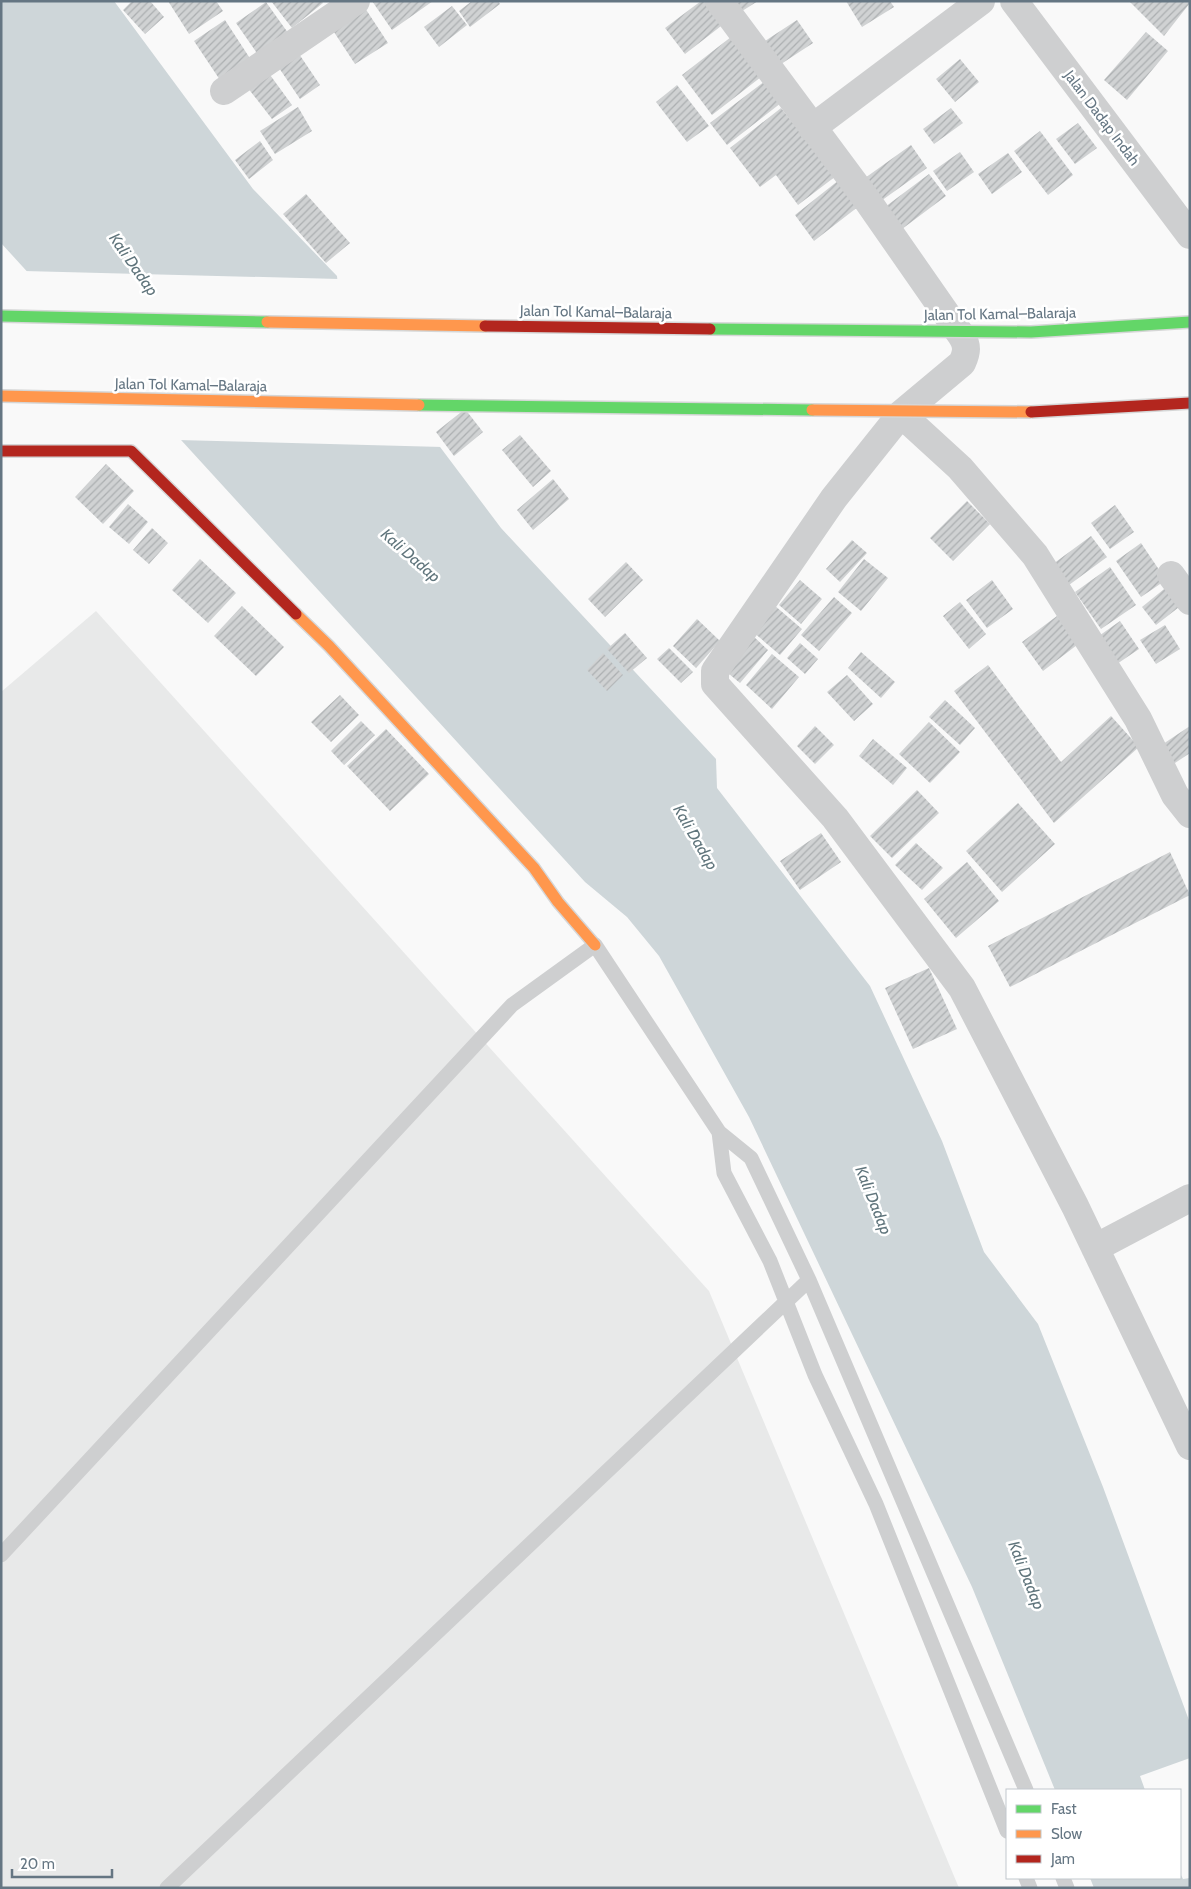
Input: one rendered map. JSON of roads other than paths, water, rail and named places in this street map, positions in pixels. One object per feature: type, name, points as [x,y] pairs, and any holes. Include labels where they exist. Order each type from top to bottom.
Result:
[{"type":"main road","name":"Jalan Tol Kamal–Balaraja","points":[[1,316],[448,326],[1021,332],[1190,322]]},
{"type":"main road","name":"Jalan Tol Kamal–Balaraja","points":[[1,396],[448,406],[1034,412],[1190,403]]},
{"type":"main road","points":[[1,450],[131,451],[215,536],[329,646],[534,868],[558,902],[595,944]]},
{"type":"street","points":[[224,91],[356,1]]},
{"type":"street","points":[[719,1],[867,200],[966,344],[967,353],[962,363],[901,414],[834,498],[719,664],[715,671],[715,684],[835,818],[962,988],[1095,1248],[1190,1446]]},
{"type":"street","points":[[812,128],[981,1]]},
{"type":"street","name":"Jalan Dadap Indah","points":[[1014,1],[1190,235]]},
{"type":"street","points":[[901,414],[960,468],[1035,555],[1138,719],[1175,795],[1190,814]]},
{"type":"street","points":[[1171,575],[1190,601]]},
{"type":"street","points":[[1095,1248],[1190,1198]]},
{"type":"lane","points":[[1,1555],[512,1005],[595,944],[719,1132],[751,1158],[809,1280],[1026,1789]]},
{"type":"lane","points":[[719,1132],[724,1173],[770,1261],[815,1375],[876,1504],[1006,1829]]},
{"type":"lane","points":[[167,1888],[809,1280]]},
{"type":"water","name":"Kali Dadap","points":[[1,1],[114,1],[253,189],[337,276],[343,342],[388,408],[416,415],[501,528],[716,759],[717,788],[870,986],[942,1141],[984,1252],[1038,1324],[1103,1487],[1190,1723],[1190,1758],[1140,1776],[1145,1789],[1055,1789],[972,1587],[749,1117],[659,956],[627,917],[585,882],[1,243]]},
{"type":"water","points":[[1181,1875],[1183,1879],[1190,1878],[1190,1888],[1094,1888],[1090,1879],[1181,1879]]}]
